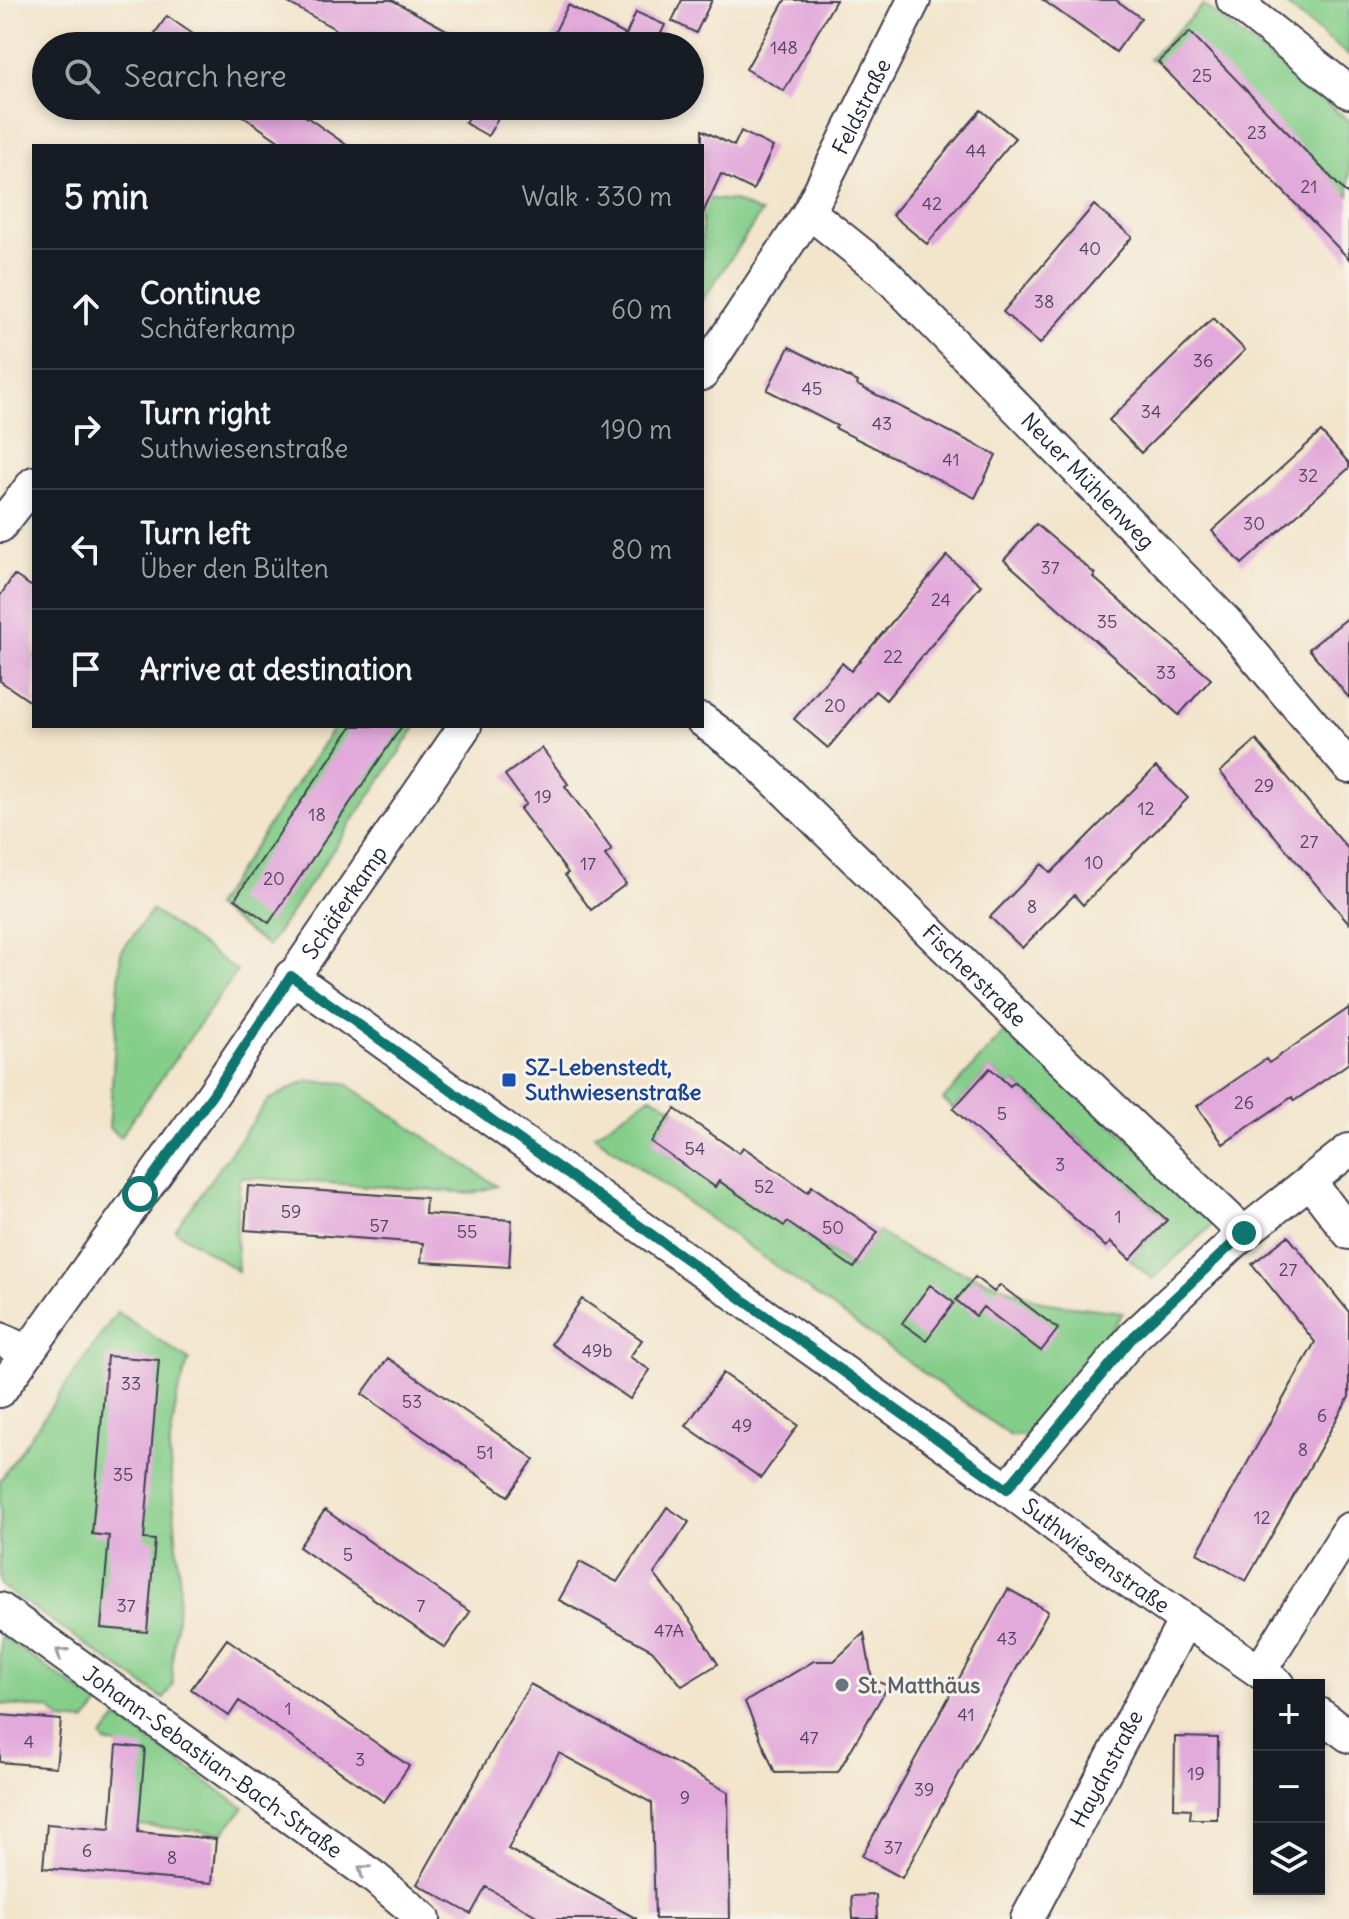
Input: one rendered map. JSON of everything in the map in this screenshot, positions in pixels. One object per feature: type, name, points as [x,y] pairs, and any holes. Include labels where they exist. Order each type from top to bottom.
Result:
[{"type":"street","name":"Feldstraße","points":[[809,212],[914,0]]},
{"type":"street","points":[[1233,0],[1349,92]]},
{"type":"street","points":[[704,371],[809,212]]},
{"type":"street","name":"Neuer Mühlenweg","points":[[809,212],[885,273],[1226,622],[1349,767]]},
{"type":"street","points":[[0,526],[32,486]]},
{"type":"street","name":"Fischerstraße","points":[[704,722],[750,756],[999,1000],[1244,1233]]},
{"type":"street","name":"Schäferkamp","points":[[0,1391],[14,1346],[213,1094],[464,728]]},
{"type":"street","name":"Suthwiesenstraße","points":[[291,976],[1007,1489],[1116,1572],[1269,1678]]},
{"type":"street","points":[[1007,1489],[1133,1337],[1244,1233],[1349,1150]]},
{"type":"street","points":[[1310,1182],[1349,1233]]},
{"type":"street","points":[[1269,1678],[1349,1529]]},
{"type":"street","name":"Johann-Sebastian-Bach-Straße","points":[[0,1609],[375,1878],[424,1919]]},
{"type":"street","name":"Haydnstraße","points":[[1027,1919],[1185,1620]]},
{"type":"street","points":[[1325,1718],[1349,1736]]},
{"type":"green space","points":[[1280,0],[1349,0],[1349,56]]},
{"type":"green space","points":[[1203,5],[1349,121],[1349,196],[1159,62],[1149,59]]},
{"type":"green space","points":[[704,198],[734,201],[761,213],[704,298]]},
{"type":"green space","points":[[334,728],[416,728],[268,946],[214,907]]},
{"type":"green space","points":[[152,910],[237,971],[120,1137],[109,1128],[121,952]]},
{"type":"green space","points":[[1008,1028],[1217,1221],[1152,1279],[1130,1260],[1167,1219],[1130,1186],[1126,1190],[1106,1172],[1109,1167],[1073,1134],[1068,1138],[1051,1116],[1015,1082],[1010,1086],[990,1069],[953,1109],[943,1100]]},
{"type":"green space","points":[[306,1081],[345,1083],[497,1186],[472,1193],[240,1177],[236,1239],[238,1271],[175,1230],[268,1100]]},
{"type":"green space","points":[[651,1096],[675,1109],[652,1142],[715,1186],[719,1181],[787,1222],[853,1268],[878,1232],[910,1252],[1047,1303],[1123,1312],[1089,1360],[1025,1436],[1011,1436],[594,1135]]},
{"type":"green space","points":[[117,1312],[189,1360],[177,1397],[169,1449],[180,1585],[173,1685],[164,1699],[0,1585],[0,1480]]},
{"type":"green space","points":[[0,1635],[100,1705],[85,1722],[61,1720],[49,1709],[0,1704]]},
{"type":"green space","points":[[118,1718],[244,1808],[223,1833],[138,1825],[117,1745],[105,1742],[102,1737]]},
{"type":"building","points":[[283,0],[392,0],[450,32],[341,32]]},
{"type":"building","points":[[682,0],[712,0],[696,32],[672,21]]},
{"type":"building","points":[[785,0],[836,0],[784,91],[746,69]]},
{"type":"building","points":[[1043,0],[1116,0],[1141,18],[1116,52]]},
{"type":"building","points":[[568,5],[620,32],[555,32]]},
{"type":"building","points":[[636,12],[665,25],[662,32],[627,32]]},
{"type":"building","points":[[167,16],[190,32],[156,32]]},
{"type":"building","points":[[1190,32],[1349,196],[1349,259],[1158,62]]},
{"type":"building","points":[[981,110],[1015,138],[927,244],[892,215]]},
{"type":"building","points":[[248,120],[311,120],[345,144],[283,144]]},
{"type":"building","points":[[467,120],[497,120],[488,136],[465,123]]},
{"type":"building","points":[[702,130],[734,146],[741,131],[773,147],[753,190],[721,174],[704,211]]},
{"type":"building","points":[[1094,205],[1132,237],[1040,344],[1003,312]]},
{"type":"building","points":[[1213,318],[1245,350],[1141,453],[1109,420]]},
{"type":"building","points":[[789,347],[996,455],[975,498],[767,390]]},
{"type":"building","points":[[1321,432],[1349,463],[1349,468],[1242,564],[1212,531]]},
{"type":"building","points":[[1036,524],[1211,679],[1179,715],[1004,560]]},
{"type":"building","points":[[947,556],[981,585],[886,700],[875,691],[828,748],[794,719],[842,663],[851,671]]},
{"type":"building","points":[[14,575],[32,587],[32,703],[0,681],[0,596]]},
{"type":"building","points":[[1349,617],[1349,698],[1309,649]]},
{"type":"building","points":[[351,728],[401,728],[269,923],[235,899]]},
{"type":"building","points":[[1256,740],[1349,850],[1349,923],[1220,772]]},
{"type":"building","points":[[542,748],[568,784],[565,786],[612,850],[605,855],[626,884],[591,910],[565,875],[568,873],[520,809],[526,804],[505,775]]},
{"type":"building","points":[[1156,767],[1188,798],[1083,905],[1074,895],[1022,948],[990,917],[1042,864],[1051,873]]},
{"type":"building","points":[[1349,1008],[1349,1063],[1223,1144],[1197,1106],[1266,1059],[1269,1063]]},
{"type":"building","points":[[990,1068],[1010,1086],[1014,1082],[1167,1220],[1130,1260],[1111,1242],[1106,1247],[953,1109]]},
{"type":"building","points":[[675,1109],[739,1153],[743,1147],[808,1192],[812,1186],[878,1232],[854,1268],[787,1222],[784,1226],[719,1181],[715,1187],[651,1142]]},
{"type":"building","points":[[248,1186],[426,1198],[425,1214],[512,1220],[509,1267],[421,1262],[423,1243],[245,1230]]},
{"type":"building","points":[[1288,1236],[1349,1312],[1349,1397],[1246,1581],[1197,1553],[1315,1342],[1252,1264]]},
{"type":"building","points":[[975,1277],[994,1292],[1000,1285],[1058,1329],[1041,1351],[983,1307],[976,1316],[956,1300]]},
{"type":"building","points":[[930,1285],[954,1303],[926,1340],[902,1323]]},
{"type":"building","points":[[582,1299],[642,1340],[630,1357],[650,1370],[630,1399],[551,1344]]},
{"type":"building","points":[[107,1356],[159,1360],[144,1539],[155,1540],[147,1632],[101,1628],[109,1536],[92,1534]]},
{"type":"building","points":[[388,1358],[534,1459],[508,1496],[362,1394]]},
{"type":"building","points":[[723,1373],[798,1425],[761,1478],[686,1426]]},
{"type":"building","points":[[667,1507],[689,1522],[654,1574],[692,1622],[718,1664],[682,1686],[652,1650],[559,1600],[580,1562],[617,1582]]},
{"type":"building","points":[[325,1510],[470,1612],[445,1648],[299,1547]]},
{"type":"building","points":[[1008,1589],[1048,1611],[902,1878],[862,1856]]},
{"type":"building","points":[[864,1633],[872,1679],[888,1686],[838,1772],[775,1773],[745,1702],[814,1661],[834,1661]]},
{"type":"building","points":[[227,1639],[409,1766],[384,1802],[239,1701],[229,1716],[191,1689]]},
{"type":"building","points":[[530,1684],[728,1792],[730,1919],[655,1919],[652,1803],[559,1753],[508,1849],[637,1919],[542,1919],[486,1887],[471,1914],[417,1884]]},
{"type":"building","points":[[0,1715],[61,1720],[56,1767],[0,1762]]},
{"type":"building","points":[[1175,1737],[1218,1738],[1217,1819],[1190,1819],[1191,1809],[1174,1808]]},
{"type":"building","points":[[117,1745],[145,1748],[138,1832],[216,1839],[212,1883],[43,1868],[47,1824],[110,1829]]},
{"type":"building","points":[[876,1895],[877,1919],[853,1919],[852,1896]]},
{"type":"place","name":"SZ-Lebenstedt, Suthwiesenstraße","points":[[509,1080]]},
{"type":"place","name":"St. Matthäus","points":[[842,1685]]},
{"type":"route","points":[[140,1194],[213,1094],[291,976],[1007,1489],[1133,1337],[1244,1233]]}]
